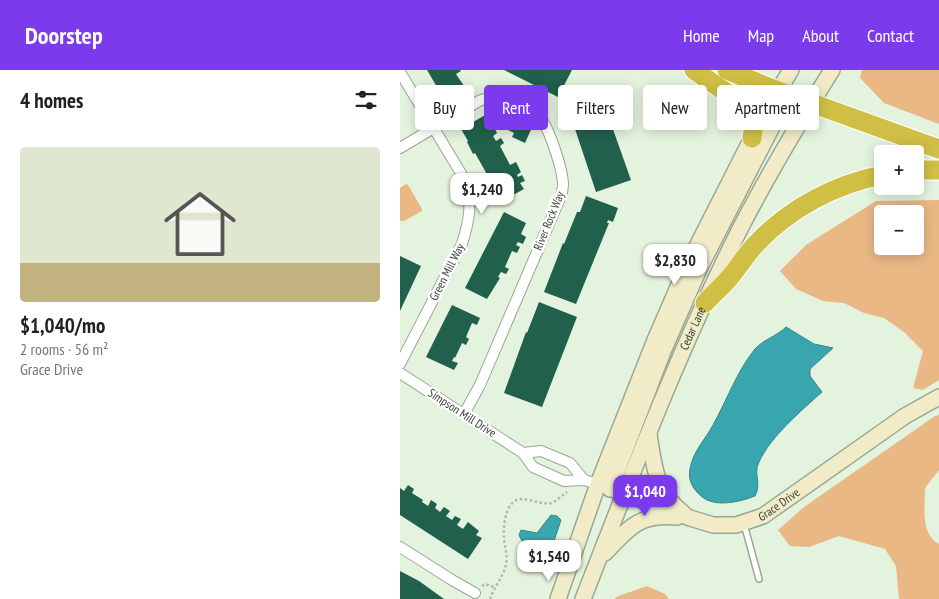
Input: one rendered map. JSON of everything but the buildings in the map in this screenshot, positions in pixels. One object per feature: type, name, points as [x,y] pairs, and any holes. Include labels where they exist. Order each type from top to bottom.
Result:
[{"type":"highway","points":[[694,70],[747,107],[753,122],[752,138]]},
{"type":"highway","points":[[726,70],[763,85]]},
{"type":"highway","points":[[819,105],[939,150]]},
{"type":"highway","points":[[924,170],[939,170]]},
{"type":"highway","points":[[705,304],[731,276],[758,241],[783,220],[817,198],[845,185],[874,176]]},
{"type":"main road","points":[[782,85],[791,70]]},
{"type":"main road","name":"Cedar Lane","points":[[819,91],[832,70]]},
{"type":"main road","points":[[558,599],[598,484],[655,340],[677,289],[756,130]]},
{"type":"main road","points":[[598,484],[664,349],[700,267],[770,130]]},
{"type":"main road","name":"Cedar Lane","points":[[583,599],[649,432],[705,304],[741,228],[795,130]]},
{"type":"main road","name":"Grace Drive","points":[[598,484],[690,518],[721,526],[744,523],[763,516],[905,416],[939,396]]},
{"type":"main road","points":[[649,432],[654,467],[660,486],[668,498],[690,518]]},
{"type":"main road","points":[[599,559],[626,531],[640,521],[652,517],[690,518]]},
{"type":"street","name":"Green Mill Way","points":[[400,72],[415,96]]},
{"type":"street","name":"River Rock Way","points":[[464,414],[488,368],[561,196],[563,185],[562,174],[547,126],[535,112],[508,100],[487,97],[474,104]]},
{"type":"street","name":"River Rock Way","points":[[400,148],[429,130]]},
{"type":"street","name":"Green Mill Way","points":[[400,364],[462,244],[471,207],[465,180],[436,130]]},
{"type":"street","name":"Simpson Mill Drive","points":[[400,373],[524,453],[533,467],[564,481],[598,484]]},
{"type":"street","points":[[524,453],[541,451],[570,463],[598,484]]},
{"type":"street","points":[[400,546],[475,593]]},
{"type":"lane","points":[[744,523],[760,579]]},
{"type":"path","points":[[490,599],[506,565],[507,555],[504,536],[508,507],[513,501],[522,499],[549,504],[598,484]]},
{"type":"shaded area","points":[[862,70],[939,70],[939,124],[884,103],[860,78]]},
{"type":"shaded area","points":[[406,184],[422,211],[404,221],[400,221],[400,188]]},
{"type":"shaded area","points":[[939,200],[939,380],[923,390],[913,388],[923,351],[904,332],[884,318],[864,313],[844,303],[823,301],[796,289],[780,271],[806,245],[876,201]]},
{"type":"shaded area","points":[[939,415],[939,470],[925,488],[924,511],[929,534],[939,544],[939,599],[899,599],[896,566],[885,549],[839,536],[809,547],[790,546],[778,530],[804,507]]},
{"type":"shaded area","points":[[647,586],[665,594],[669,599],[615,599],[616,597]]},
{"type":"water","points":[[786,327],[814,344],[833,348],[810,369],[810,376],[822,392],[787,424],[764,452],[757,466],[758,487],[755,496],[727,503],[706,500],[691,484],[690,469],[694,457],[713,425],[737,376],[755,349]]},
{"type":"water","points":[[551,515],[557,516],[561,520],[548,559],[542,563],[537,562],[519,535],[521,530],[537,533]]}]
